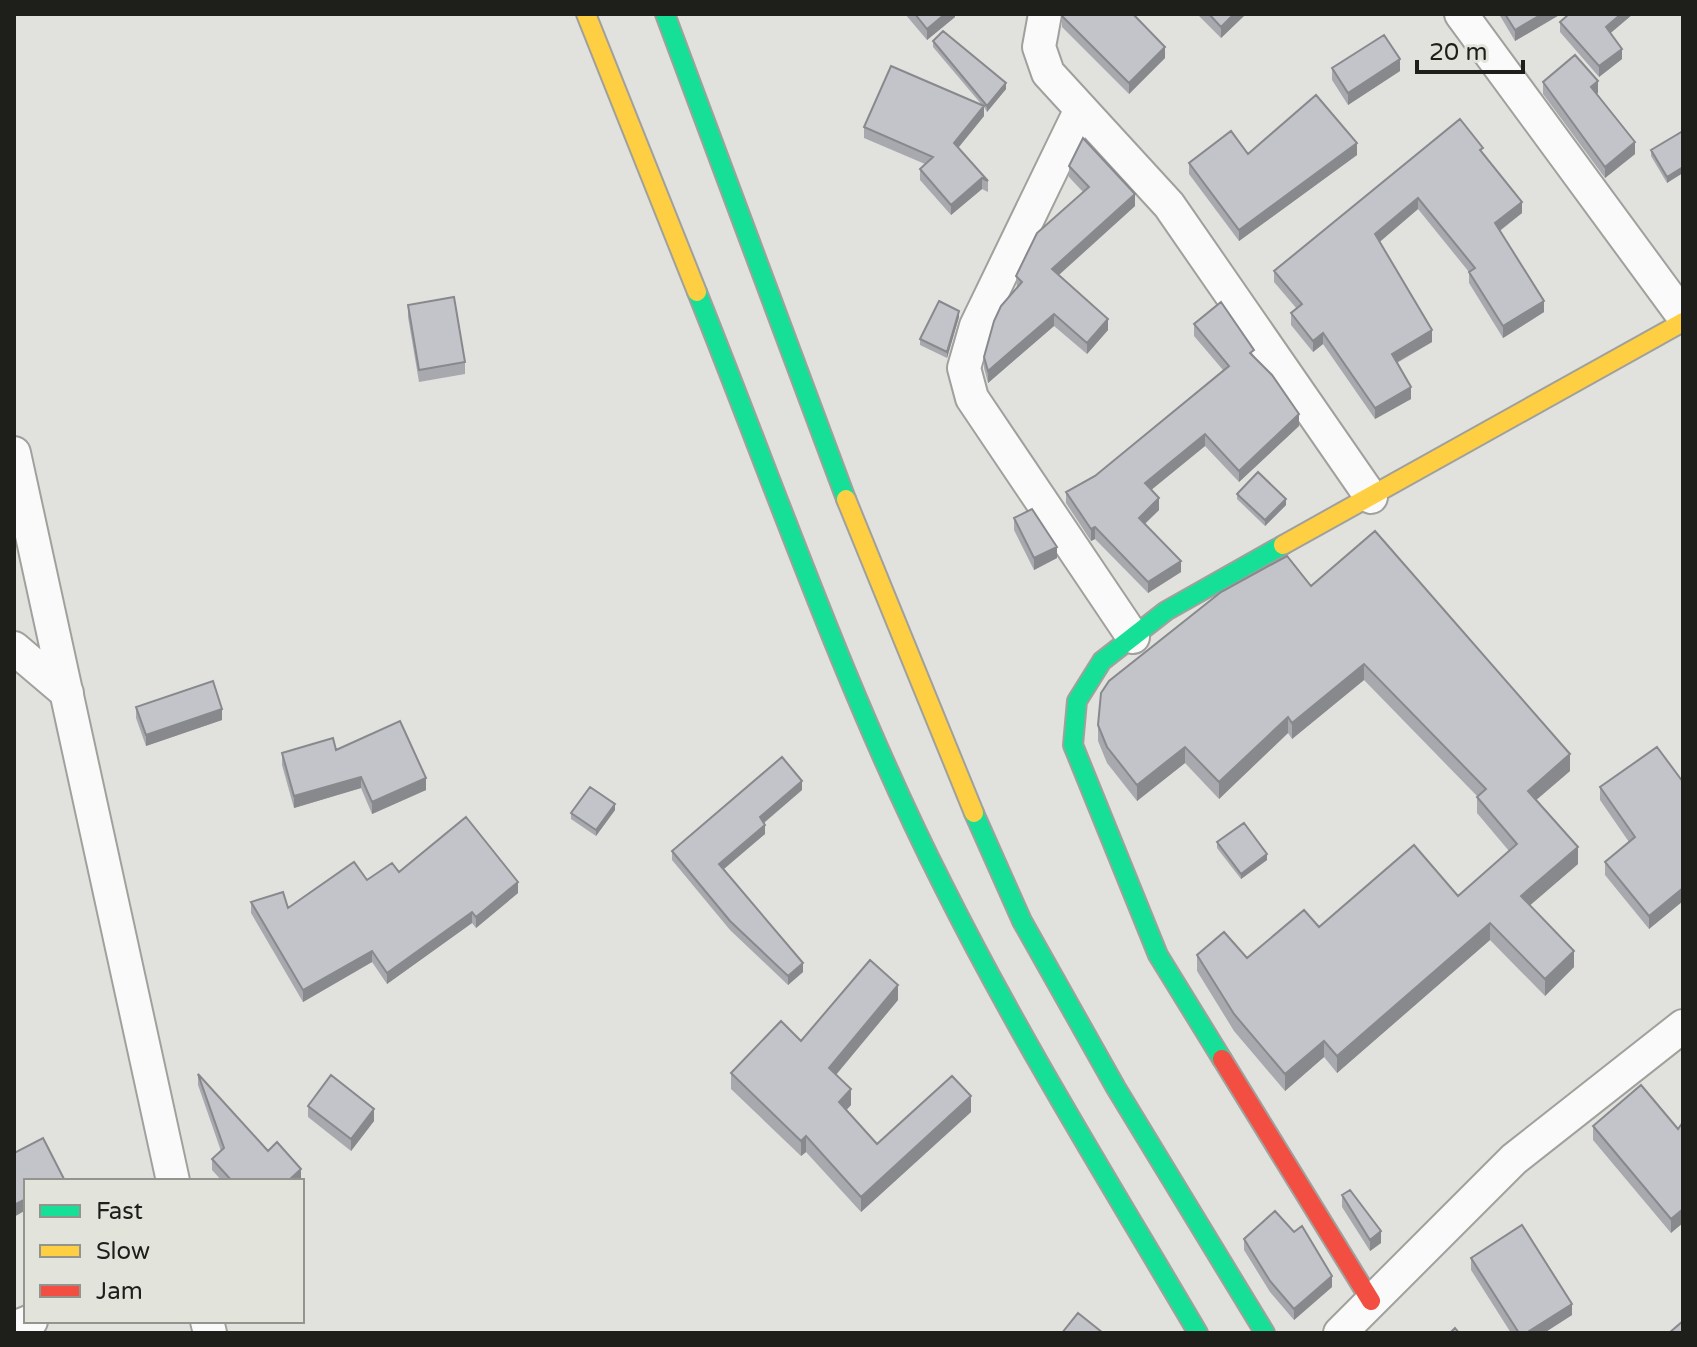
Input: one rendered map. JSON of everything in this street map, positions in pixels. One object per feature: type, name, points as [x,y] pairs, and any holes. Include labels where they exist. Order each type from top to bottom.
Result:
[{"type":"street","points":[[586,14],[875,738],[935,869],[1023,1037],[1198,1333]]},
{"type":"street","points":[[665,14],[847,501],[960,782],[1022,921],[1116,1088],[1219,1262],[1265,1333]]},
{"type":"street","points":[[1045,14],[1039,47],[1048,73],[1169,205],[1371,497]]},
{"type":"street","points":[[1371,1301],[1158,955],[1073,745],[1077,701],[1102,661],[1166,611],[1683,319],[1461,14]]},
{"type":"street","points":[[1081,109],[976,326],[964,368],[972,398],[1133,637]]},
{"type":"street","points":[[14,453],[173,1179]]},
{"type":"street","points":[[14,648],[67,693]]},
{"type":"street","points":[[1340,1333],[1514,1159],[1683,1026]]},
{"type":"building","points":[[915,14],[945,14],[927,29]]},
{"type":"building","points":[[1062,14],[1133,14],[1165,47],[1129,83]]},
{"type":"building","points":[[1209,14],[1234,14],[1221,27]]},
{"type":"building","points":[[1505,14],[1542,14],[1515,30]]},
{"type":"building","points":[[1569,14],[1621,14],[1606,27],[1622,49],[1599,66],[1560,22]]},
{"type":"building","points":[[943,31],[1006,83],[987,106],[933,41]]},
{"type":"building","points":[[1384,35],[1400,59],[1348,93],[1332,68]]},
{"type":"building","points":[[1575,55],[1598,81],[1591,87],[1635,142],[1605,167],[1543,82]]},
{"type":"building","points":[[891,66],[984,106],[954,143],[988,181],[982,178],[951,205],[920,169],[933,157],[864,127]]},
{"type":"building","points":[[1316,95],[1357,143],[1239,230],[1189,163],[1231,131],[1248,154]]},
{"type":"building","points":[[1460,119],[1483,148],[1480,150],[1522,202],[1495,223],[1544,301],[1503,326],[1469,272],[1475,268],[1418,198],[1375,234],[1432,330],[1392,354],[1411,387],[1375,408],[1323,333],[1313,341],[1291,313],[1302,304],[1274,271]]},
{"type":"building","points":[[1683,131],[1683,167],[1667,177],[1651,150]]},
{"type":"building","points":[[1083,138],[1135,194],[1052,269],[1108,319],[1087,343],[1054,314],[988,371],[984,357],[994,321],[1001,306],[1022,282],[1016,276],[1037,233],[1089,187],[1069,166]]},
{"type":"building","points":[[454,297],[465,362],[419,370],[408,305]]},
{"type":"building","points":[[939,301],[959,311],[947,352],[920,339]]},
{"type":"building","points":[[1221,302],[1254,350],[1250,353],[1272,375],[1299,414],[1239,471],[1205,434],[1145,483],[1159,498],[1139,518],[1181,561],[1148,582],[1095,527],[1091,529],[1066,492],[1095,476],[1229,366],[1194,324]]},
{"type":"building","points":[[1258,472],[1286,499],[1265,520],[1237,494]]},
{"type":"building","points":[[1032,509],[1057,547],[1034,558],[1014,518]]},
{"type":"building","points":[[1375,531],[1570,754],[1528,791],[1578,847],[1521,896],[1574,951],[1545,979],[1490,923],[1337,1056],[1324,1041],[1285,1074],[1234,1014],[1197,955],[1224,932],[1247,958],[1304,910],[1319,927],[1414,845],[1458,896],[1517,844],[1477,797],[1486,789],[1364,664],[1292,723],[1288,717],[1219,782],[1185,747],[1137,785],[1107,747],[1098,725],[1101,693],[1109,681],[1221,592],[1287,556],[1311,586]]},
{"type":"building","points":[[213,681],[222,709],[146,735],[136,707]]},
{"type":"building","points":[[400,721],[426,778],[372,802],[361,777],[294,796],[282,753],[333,738],[336,750]]},
{"type":"building","points":[[1657,747],[1683,782],[1683,888],[1649,916],[1605,862],[1635,837],[1600,787]]},
{"type":"building","points":[[782,757],[802,781],[760,817],[765,825],[719,864],[803,963],[788,976],[730,921],[672,851]]},
{"type":"building","points":[[590,787],[615,804],[596,830],[571,813]]},
{"type":"building","points":[[466,817],[518,882],[476,917],[472,912],[387,973],[372,951],[303,990],[251,902],[283,892],[288,908],[354,862],[367,880],[392,863],[399,872]]},
{"type":"building","points":[[1244,823],[1267,854],[1241,874],[1217,842]]},
{"type":"building","points":[[870,960],[898,985],[829,1068],[851,1089],[839,1102],[877,1144],[952,1076],[971,1096],[861,1197],[806,1136],[801,1141],[731,1073],[781,1021],[801,1041]]},
{"type":"building","points":[[198,1074],[268,1151],[277,1142],[301,1169],[290,1179],[230,1179],[212,1159],[224,1148]]},
{"type":"building","points":[[331,1075],[374,1109],[351,1139],[308,1106]]},
{"type":"building","points":[[1641,1085],[1678,1129],[1683,1122],[1683,1209],[1671,1219],[1593,1126]]},
{"type":"building","points":[[43,1138],[64,1179],[24,1179],[24,1200],[14,1205],[14,1153]]},
{"type":"building","points":[[1350,1190],[1381,1231],[1370,1240],[1342,1195]]},
{"type":"building","points":[[1275,1211],[1294,1232],[1302,1226],[1332,1276],[1294,1309],[1270,1281],[1244,1239]]},
{"type":"building","points":[[1522,1225],[1572,1304],[1526,1333],[1519,1333],[1471,1258]]},
{"type":"building","points":[[1078,1313],[1103,1333],[1062,1333]]},
{"type":"building","points":[[1683,1321],[1683,1333],[1669,1333]]},
{"type":"traffic: fast","points":[[665,14],[846,499]]},
{"type":"traffic: fast","points":[[697,292],[814,592],[908,813],[1003,999],[1198,1333]]},
{"type":"traffic: fast","points":[[1222,1059],[1158,955],[1073,745],[1077,701],[1102,661],[1166,611],[1283,545]]},
{"type":"traffic: fast","points":[[974,813],[1022,921],[1116,1088],[1265,1333]]},
{"type":"traffic: slow","points":[[586,14],[697,292]]},
{"type":"traffic: slow","points":[[1283,545],[1683,322]]},
{"type":"traffic: slow","points":[[846,499],[974,813]]},
{"type":"traffic: jam","points":[[1222,1059],[1371,1301]]}]
